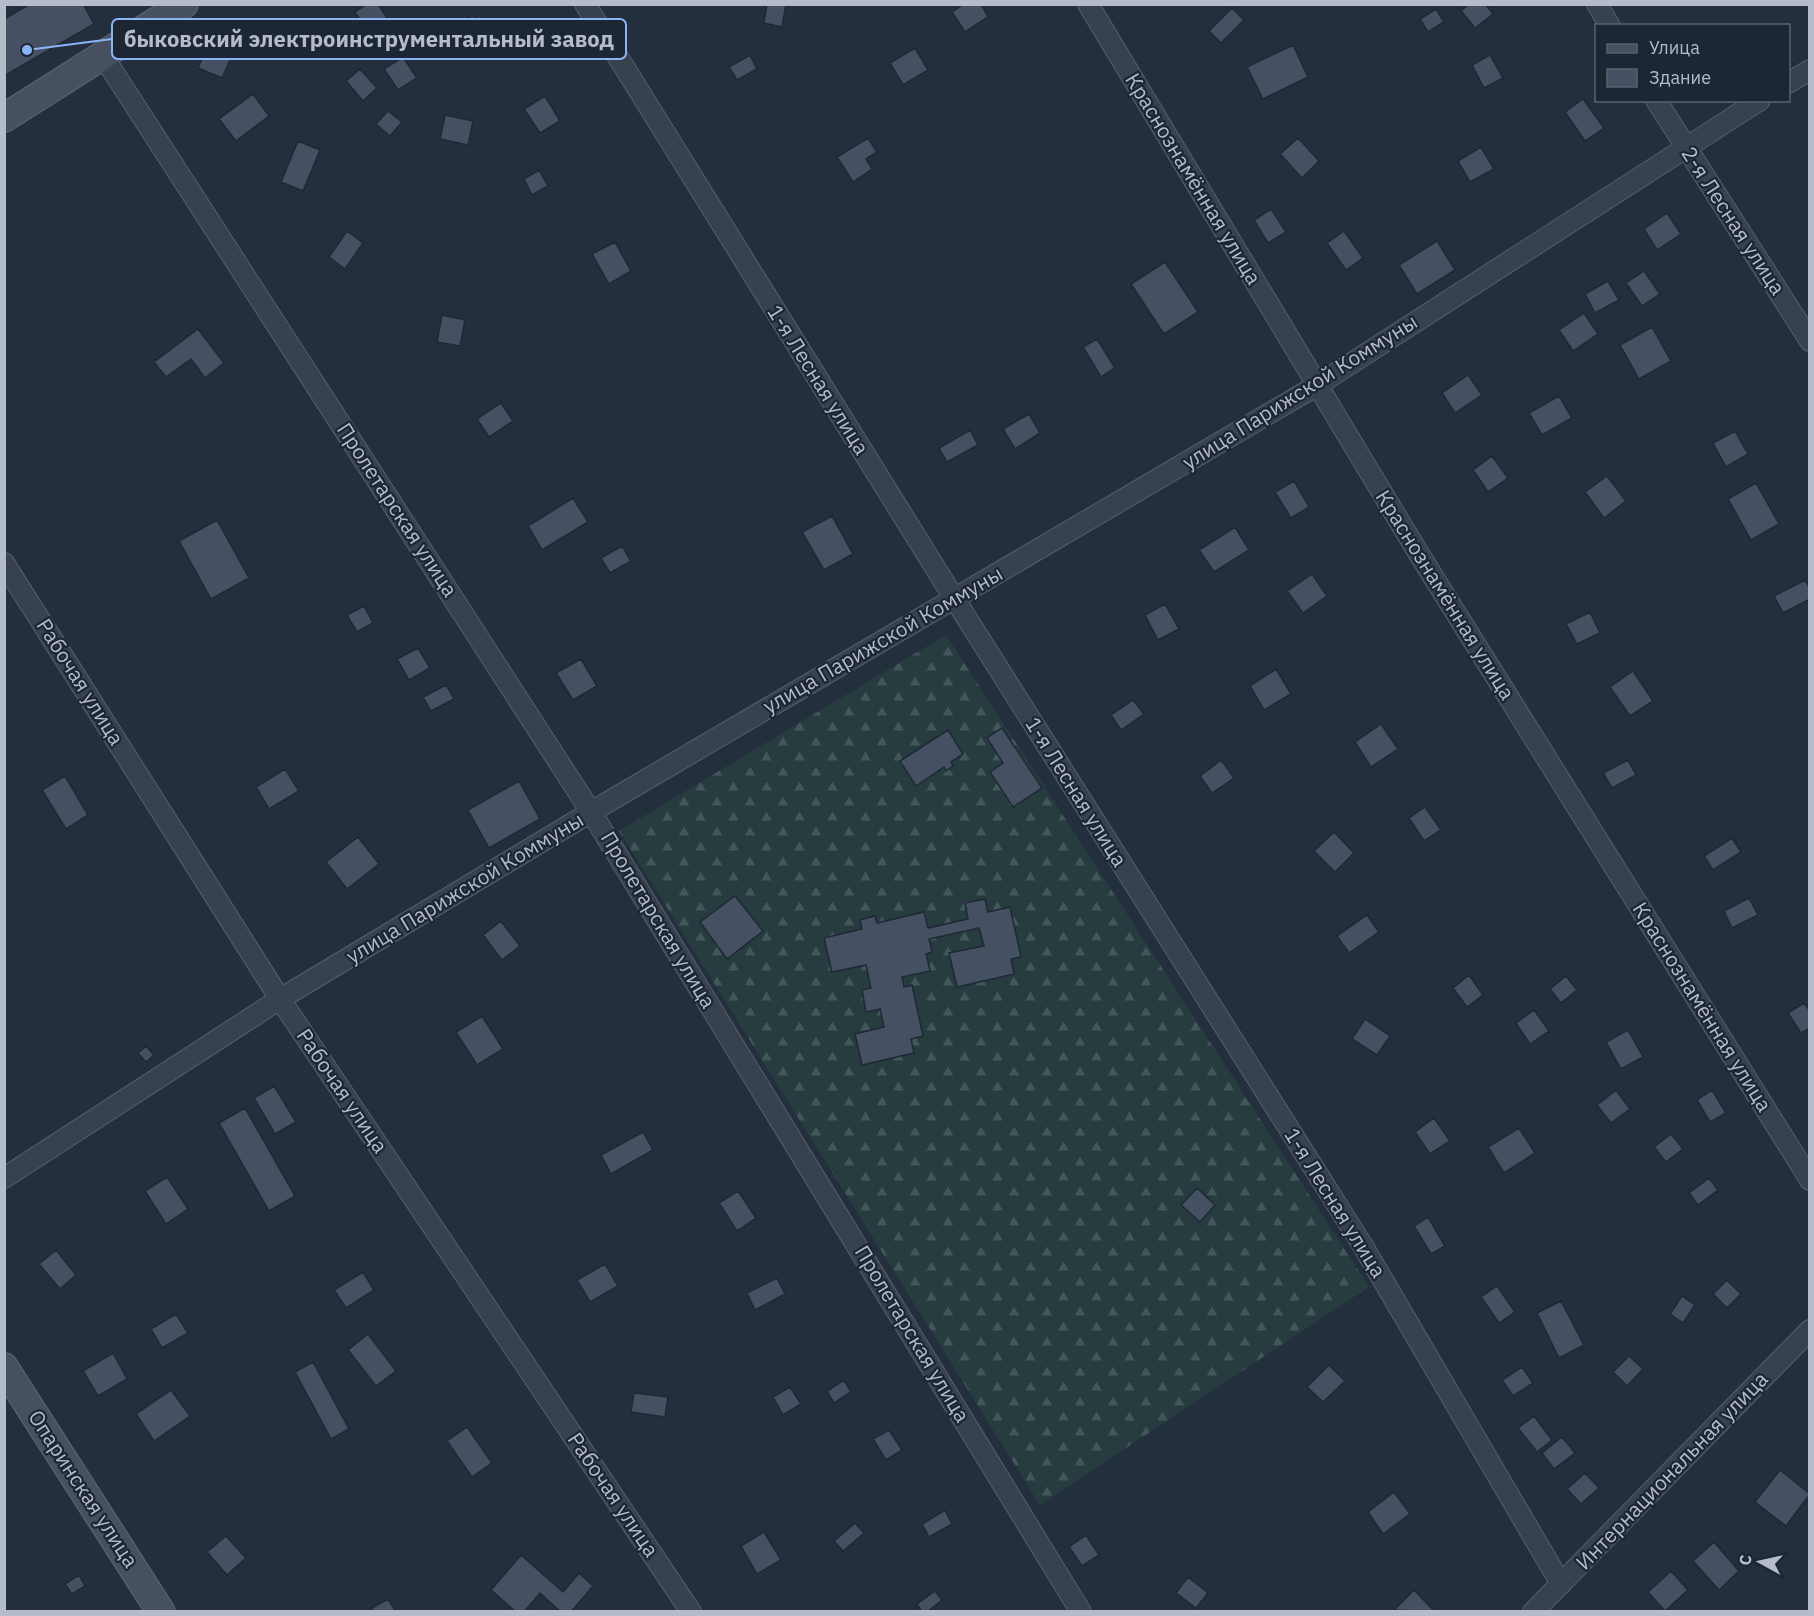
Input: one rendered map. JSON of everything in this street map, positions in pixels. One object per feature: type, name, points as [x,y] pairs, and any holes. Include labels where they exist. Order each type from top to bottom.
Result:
[{"type":"main road","points":[[4,118],[184,4]]},
{"type":"main road","name":"Опаринская улица","points":[[4,1367],[161,1611]]},
{"type":"street","name":"1-я Лесная улица","points":[[585,4],[954,598],[1363,1246],[1561,1584]]},
{"type":"street","name":"Краснознамённая улица","points":[[1088,4],[1316,386],[1809,1180]]},
{"type":"street","points":[[1597,4],[1609,24]]},
{"type":"street","name":"Пролетарская улица","points":[[103,56],[591,812],[1082,1611]]},
{"type":"street","points":[[1790,82],[1809,70]]},
{"type":"street","name":"2-я Лесная улица","points":[[1657,102],[1809,341]]},
{"type":"street","name":"улица Парижской Коммуны","points":[[4,1178],[280,999],[591,812],[1316,386],[1757,102]]},
{"type":"street","name":"Рабочая улица","points":[[4,563],[280,999],[691,1611]]},
{"type":"street","name":"Интернациональная улица","points":[[1533,1611],[1809,1330]]},
{"type":"green space","points":[[946,635],[1369,1287],[1040,1505],[619,831]]},
{"type":"building","points":[[30,4],[83,4],[94,24],[4,76],[4,19]]},
{"type":"building","points":[[367,4],[378,4],[395,31],[376,44],[355,12]]},
{"type":"building","points":[[767,4],[786,4],[782,27],[764,23]]},
{"type":"building","points":[[964,4],[981,4],[988,17],[965,32],[952,12]]},
{"type":"building","points":[[1469,4],[1485,4],[1493,14],[1475,28],[1461,11]]},
{"type":"building","points":[[1232,8],[1244,20],[1221,43],[1209,31]]},
{"type":"building","points":[[1436,9],[1444,22],[1428,32],[1420,19]]},
{"type":"building","points":[[473,15],[485,35],[456,53],[444,33]]},
{"type":"building","points":[[215,30],[239,40],[222,78],[198,68]]},
{"type":"building","points":[[566,35],[579,52],[566,61],[554,43]]},
{"type":"building","points":[[1293,45],[1308,77],[1263,99],[1247,67]]},
{"type":"building","points":[[915,48],[928,70],[903,85],[890,63]]},
{"type":"building","points":[[750,55],[757,69],[737,80],[729,67]]},
{"type":"building","points":[[1490,55],[1503,78],[1484,88],[1472,65]]},
{"type":"building","points":[[403,57],[417,78],[398,90],[384,69]]},
{"type":"building","points":[[360,69],[377,88],[363,101],[346,81]]},
{"type":"building","points":[[253,94],[269,116],[236,141],[219,119]]},
{"type":"building","points":[[545,96],[560,121],[540,133],[524,109]]},
{"type":"building","points":[[1583,99],[1604,128],[1585,141],[1565,112]]},
{"type":"building","points":[[388,111],[402,122],[390,136],[376,124]]},
{"type":"building","points":[[445,115],[473,121],[468,145],[440,139]]},
{"type":"building","points":[[868,138],[877,152],[866,159],[872,169],[853,182],[837,157]]},
{"type":"building","points":[[1298,138],[1319,161],[1302,178],[1280,154]]},
{"type":"building","points":[[298,141],[320,150],[303,191],[281,182]]},
{"type":"building","points":[[1481,147],[1494,169],[1470,182],[1458,161]]},
{"type":"building","points":[[539,170],[548,186],[532,195],[524,179]]},
{"type":"building","points":[[1271,209],[1286,232],[1268,243],[1254,220]]},
{"type":"building","points":[[1667,213],[1681,234],[1657,250],[1644,229]]},
{"type":"building","points":[[347,231],[363,243],[345,269],[329,257]]},
{"type":"building","points":[[1344,231],[1363,258],[1346,270],[1327,243]]},
{"type":"building","points":[[1437,241],[1455,270],[1417,294],[1399,265]]},
{"type":"building","points":[[615,242],[631,271],[609,284],[592,254]]},
{"type":"building","points":[[1165,262],[1198,312],[1164,334],[1131,284]]},
{"type":"building","points":[[1644,271],[1660,294],[1642,306],[1626,283]]},
{"type":"building","points":[[1608,281],[1619,300],[1595,313],[1585,294]]},
{"type":"building","points":[[1584,313],[1598,334],[1573,351],[1559,330]]},
{"type":"building","points":[[442,315],[465,320],[460,346],[437,342]]},
{"type":"building","points":[[1652,327],[1671,361],[1639,379],[1620,345]]},
{"type":"building","points":[[198,329],[224,363],[205,378],[191,359],[166,377],[154,362]]},
{"type":"building","points":[[1097,339],[1115,368],[1101,377],[1083,347]]},
{"type":"building","points":[[1468,375],[1482,395],[1455,413],[1442,393]]},
{"type":"building","points":[[1559,396],[1572,418],[1542,435],[1529,413]]},
{"type":"building","points":[[501,403],[513,421],[489,437],[477,419]]},
{"type":"building","points":[[1029,414],[1040,433],[1015,449],[1003,429]]},
{"type":"building","points":[[970,430],[978,445],[947,462],[939,448]]},
{"type":"building","points":[[1735,431],[1748,454],[1726,467],[1713,443]]},
{"type":"building","points":[[1492,456],[1508,478],[1488,492],[1473,470]]},
{"type":"building","points":[[1607,476],[1626,501],[1604,518],[1585,492]]},
{"type":"building","points":[[1294,481],[1309,507],[1291,518],[1275,492]]},
{"type":"building","points":[[1756,483],[1779,524],[1751,540],[1728,499]]},
{"type":"building","points":[[573,498],[588,522],[542,550],[528,526]]},
{"type":"building","points":[[832,516],[853,554],[824,570],[802,532]]},
{"type":"building","points":[[217,520],[249,578],[211,599],[179,541]]},
{"type":"building","points":[[1235,527],[1249,550],[1214,572],[1199,550]]},
{"type":"building","points":[[622,546],[631,561],[610,573],[601,558]]},
{"type":"building","points":[[1312,574],[1327,596],[1303,613],[1287,591]]},
{"type":"building","points":[[1805,580],[1810,589],[1810,599],[1783,613],[1774,596]]},
{"type":"building","points":[[1165,604],[1179,629],[1158,640],[1145,615]]},
{"type":"building","points":[[364,606],[373,623],[357,632],[347,615]]},
{"type":"building","points":[[1590,612],[1600,633],[1577,644],[1566,624]]},
{"type":"building","points":[[418,648],[430,668],[409,680],[397,659]]},
{"type":"building","points":[[581,659],[597,686],[573,700],[556,673]]},
{"type":"building","points":[[1276,669],[1291,694],[1264,710],[1250,686]]},
{"type":"building","points":[[1633,671],[1653,701],[1630,716],[1610,687]]},
{"type":"building","points":[[446,685],[454,699],[431,711],[423,697]]},
{"type":"building","points":[[1133,700],[1144,714],[1121,730],[1111,715]]},
{"type":"building","points":[[1381,724],[1398,749],[1371,767],[1355,742]]},
{"type":"building","points":[[1002,728],[1042,788],[1013,807],[990,772],[1003,763],[987,738]]},
{"type":"building","points":[[948,730],[963,754],[951,762],[953,766],[946,771],[944,767],[916,786],[900,761]]},
{"type":"building","points":[[1221,760],[1234,778],[1212,793],[1200,776]]},
{"type":"building","points":[[1628,760],[1636,775],[1612,788],[1603,773]]},
{"type":"building","points":[[285,769],[299,791],[269,809],[256,787]]},
{"type":"building","points":[[65,776],[88,815],[66,829],[42,790]]},
{"type":"building","points":[[519,781],[540,819],[489,848],[468,810]]},
{"type":"building","points":[[1425,807],[1441,830],[1424,841],[1409,818]]},
{"type":"building","points":[[1334,832],[1354,853],[1335,872],[1314,851]]},
{"type":"building","points":[[358,837],[379,864],[347,889],[326,862]]},
{"type":"building","points":[[1732,838],[1741,852],[1713,870],[1704,856]]},
{"type":"building","points":[[735,896],[763,931],[727,959],[700,922]]},
{"type":"building","points":[[1749,898],[1758,915],[1732,928],[1724,911]]},
{"type":"building","points":[[985,899],[988,912],[1010,907],[1021,957],[1011,959],[1014,974],[957,987],[949,953],[984,946],[979,928],[929,939],[932,952],[926,954],[930,971],[902,977],[904,987],[912,985],[923,1036],[911,1039],[914,1053],[862,1065],[855,1034],[884,1027],[880,1009],[866,1012],[862,990],[871,988],[866,965],[832,972],[824,938],[862,929],[860,920],[875,916],[877,923],[924,912],[928,928],[968,919],[965,903]]},
{"type":"building","points":[[1367,915],[1379,932],[1349,953],[1337,936]]},
{"type":"building","points":[[501,921],[520,946],[502,960],[483,935]]},
{"type":"building","points":[[1469,975],[1483,995],[1467,1007],[1453,988]]},
{"type":"building","points":[[1566,976],[1577,990],[1561,1003],[1550,989]]},
{"type":"building","points":[[1804,1003],[1810,1011],[1810,1028],[1801,1033],[1788,1013]]},
{"type":"building","points":[[1534,1010],[1549,1031],[1530,1044],[1516,1023]]},
{"type":"building","points":[[482,1016],[503,1049],[477,1065],[456,1032]]},
{"type":"building","points":[[1365,1019],[1390,1036],[1377,1055],[1352,1039]]},
{"type":"building","points":[[1628,1030],[1643,1057],[1621,1069],[1606,1042]]},
{"type":"building","points":[[146,1046],[154,1055],[146,1062],[138,1053]]},
{"type":"building","points":[[274,1086],[296,1122],[275,1134],[254,1098]]},
{"type":"building","points":[[1616,1090],[1630,1109],[1611,1123],[1597,1105]]},
{"type":"building","points":[[1712,1090],[1726,1113],[1710,1122],[1697,1100]]},
{"type":"building","points":[[245,1108],[295,1196],[269,1211],[219,1123]]},
{"type":"building","points":[[1434,1118],[1450,1141],[1430,1154],[1415,1132]]},
{"type":"building","points":[[1519,1128],[1535,1153],[1504,1173],[1488,1147]]},
{"type":"building","points":[[643,1132],[653,1150],[611,1174],[601,1155]]},
{"type":"building","points":[[1671,1134],[1683,1149],[1666,1162],[1654,1147]]},
{"type":"building","points":[[167,1177],[188,1209],[166,1224],[145,1191]]},
{"type":"building","points":[[1709,1178],[1718,1190],[1698,1205],[1689,1193]]},
{"type":"building","points":[[1197,1188],[1215,1205],[1200,1222],[1181,1205]]},
{"type":"building","points":[[738,1191],[756,1218],[737,1231],[719,1203]]},
{"type":"building","points":[[1428,1217],[1445,1246],[1431,1254],[1414,1226]]},
{"type":"building","points":[[56,1250],[76,1275],[60,1289],[39,1264]]},
{"type":"building","points":[[605,1264],[618,1286],[590,1302],[577,1280]]},
{"type":"building","points":[[363,1272],[374,1290],[346,1308],[334,1290]]},
{"type":"building","points":[[777,1278],[785,1294],[755,1310],[747,1293]]},
{"type":"building","points":[[1727,1280],[1741,1294],[1727,1308],[1713,1294]]},
{"type":"building","points":[[1497,1286],[1515,1312],[1499,1323],[1481,1297]]},
{"type":"building","points":[[1682,1296],[1695,1305],[1683,1323],[1670,1314]]},
{"type":"building","points":[[1561,1301],[1584,1345],[1559,1358],[1537,1313]]},
{"type":"building","points":[[176,1314],[188,1333],[162,1348],[151,1329]]},
{"type":"building","points":[[368,1334],[396,1371],[376,1386],[348,1350]]},
{"type":"building","points":[[113,1353],[127,1379],[98,1396],[83,1371]]},
{"type":"building","points":[[1629,1356],[1643,1369],[1627,1386],[1613,1372]]},
{"type":"building","points":[[313,1362],[349,1429],[331,1439],[295,1372]]},
{"type":"building","points":[[1329,1365],[1345,1381],[1323,1402],[1307,1387]]},
{"type":"building","points":[[1522,1367],[1533,1383],[1513,1396],[1502,1380]]},
{"type":"building","points":[[844,1380],[851,1392],[834,1403],[827,1391]]},
{"type":"building","points":[[790,1387],[801,1404],[783,1415],[773,1397]]},
{"type":"building","points":[[171,1390],[190,1416],[154,1441],[136,1414]]},
{"type":"building","points":[[634,1393],[668,1397],[665,1417],[631,1412]]},
{"type":"building","points":[[1534,1416],[1552,1440],[1537,1452],[1518,1428]]},
{"type":"building","points":[[467,1427],[492,1463],[472,1477],[447,1441]]},
{"type":"building","points":[[889,1430],[902,1450],[886,1460],[873,1439]]},
{"type":"building","points":[[1562,1437],[1575,1453],[1554,1469],[1542,1453]]},
{"type":"building","points":[[1780,1470],[1810,1494],[1786,1526],[1755,1502]]},
{"type":"building","points":[[1585,1473],[1599,1488],[1581,1504],[1567,1489]]},
{"type":"building","points":[[1394,1492],[1410,1514],[1383,1534],[1368,1512]]},
{"type":"building","points":[[945,1510],[952,1524],[929,1537],[922,1524]]},
{"type":"building","points":[[855,1523],[864,1533],[843,1551],[834,1541]]},
{"type":"building","points":[[764,1532],[781,1560],[757,1574],[741,1546]]},
{"type":"building","points":[[1086,1535],[1099,1555],[1082,1566],[1069,1547]]},
{"type":"building","points":[[226,1536],[246,1558],[227,1575],[207,1552]]},
{"type":"building","points":[[1714,1542],[1739,1571],[1719,1590],[1693,1561]]},
{"type":"building","points":[[521,1555],[563,1592],[579,1573],[593,1586],[571,1612],[561,1612],[540,1593],[524,1612],[516,1612],[491,1590]]},
{"type":"building","points":[[1671,1571],[1688,1590],[1665,1611],[1648,1592]]},
{"type":"building","points":[[79,1575],[85,1586],[72,1594],[65,1584]]},
{"type":"building","points":[[1188,1577],[1208,1593],[1196,1608],[1176,1593]]},
{"type":"building","points":[[1414,1590],[1435,1612],[1394,1610]]},
{"type":"building","points":[[935,1591],[942,1600],[927,1612],[922,1612],[917,1604]]},
{"type":"building","points":[[388,1599],[396,1612],[374,1612],[372,1608]]},
{"type":"place","name":"быковский электроинструментальный завод","points":[[27,50]]}]
